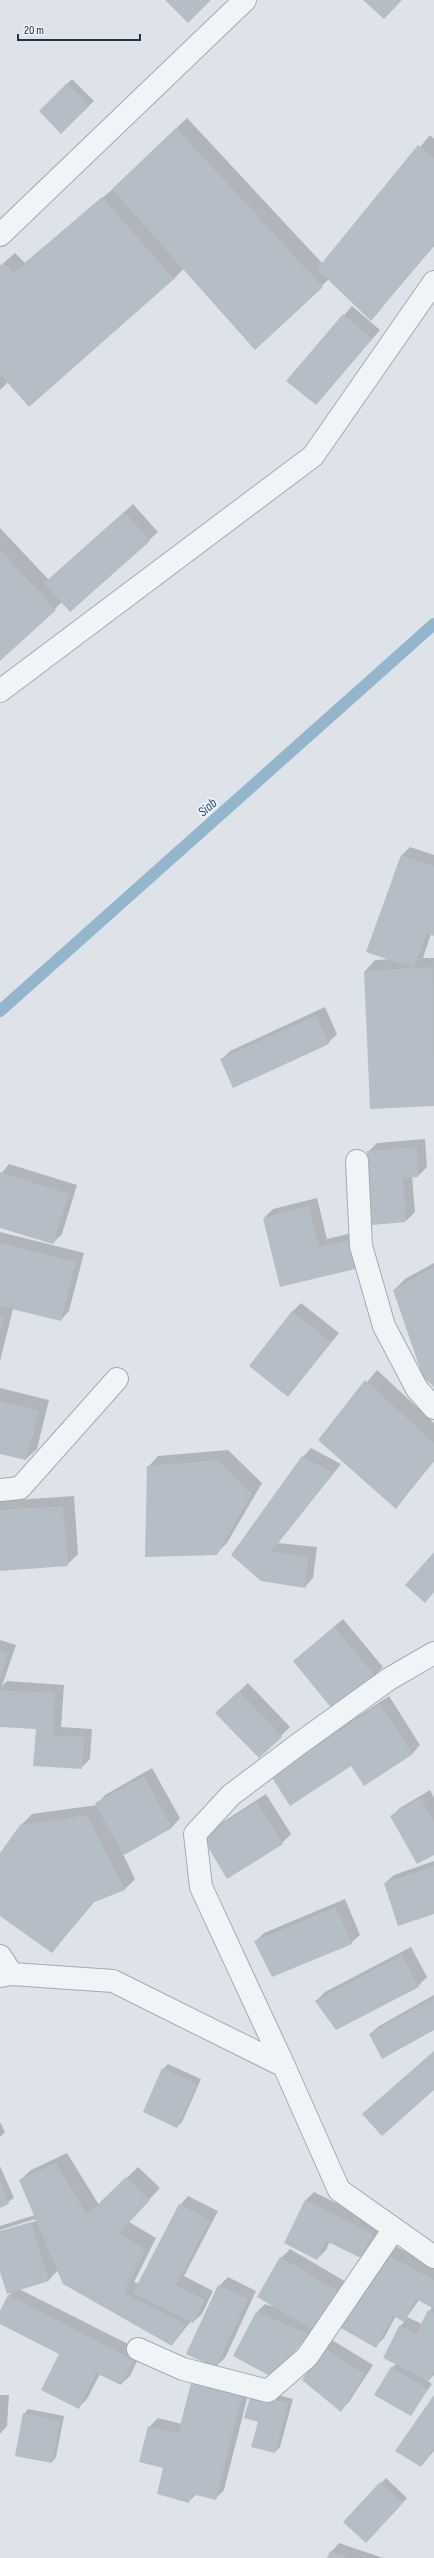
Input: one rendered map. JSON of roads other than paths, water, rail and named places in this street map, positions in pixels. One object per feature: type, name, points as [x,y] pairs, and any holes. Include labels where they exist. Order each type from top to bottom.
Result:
[{"type":"street","points":[[0,235],[245,0]]},
{"type":"street","points":[[0,691],[313,456],[434,282]]},
{"type":"street","points":[[357,1161],[361,1246],[384,1326],[417,1389],[434,1408]]},
{"type":"street","points":[[0,1490],[20,1488],[117,1379]]},
{"type":"street","points":[[434,1653],[389,1679],[231,1795],[195,1834],[201,1887],[284,2066],[339,2190],[434,2257]]},
{"type":"street","points":[[0,1956],[6,1975],[113,1981],[284,2066]]},
{"type":"street","points":[[138,2349],[183,2369],[268,2391],[307,2357],[394,2229]]},
{"type":"waterway","name":"Siab","points":[[0,1011],[434,624]]}]
